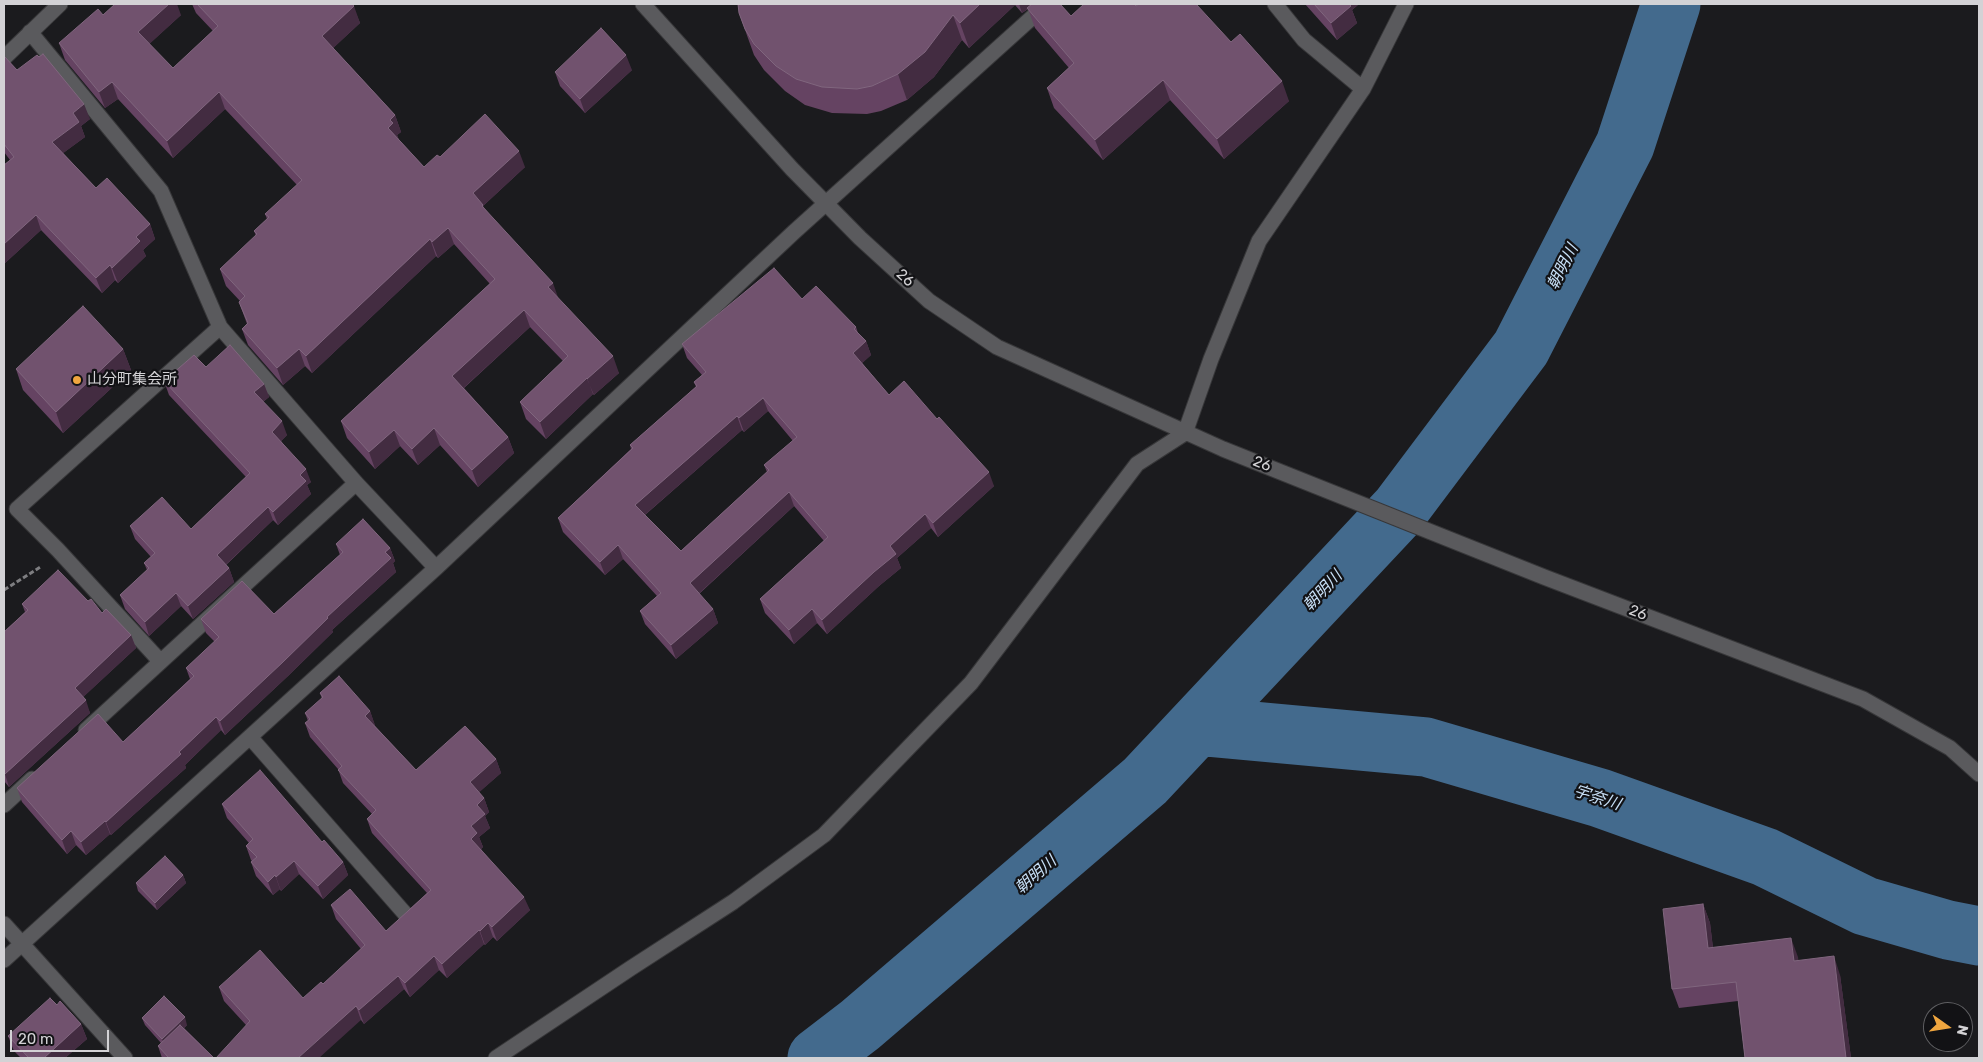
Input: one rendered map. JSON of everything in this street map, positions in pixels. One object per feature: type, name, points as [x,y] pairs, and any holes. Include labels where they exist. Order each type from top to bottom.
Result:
[{"type":"street","points":[[4,58],[60,4]]},
{"type":"street","name":"26","points":[[643,4],[792,168],[860,238],[929,301],[997,347],[1223,449],[1544,577],[1862,699],[1950,748],[1979,774]]},
{"type":"street","points":[[4,960],[436,568],[826,203],[1047,4]]},
{"type":"street","points":[[1275,4],[1304,40],[1363,89]]},
{"type":"street","points":[[496,1058],[733,902],[824,834],[971,683],[1137,464],[1186,433],[1211,359],[1259,241],[1363,89],[1406,4]]},
{"type":"street","points":[[30,32],[161,191],[220,328],[356,483],[436,568]]},
{"type":"street","points":[[160,662],[58,550],[17,509],[220,328]]},
{"type":"street","points":[[75,740],[356,483]]},
{"type":"street","points":[[250,736],[407,916]]},
{"type":"street","points":[[4,805],[39,772]]},
{"type":"street","points":[[4,924],[125,1058]]},
{"type":"path","points":[[4,590],[42,567],[58,550]]},
{"type":"building","points":[[115,4],[169,4],[138,32],[173,68],[218,26],[197,4],[352,4],[354,6],[322,36],[395,115],[390,120],[393,123],[388,128],[424,167],[437,155],[440,157],[485,114],[519,151],[473,193],[482,206],[553,283],[548,287],[613,356],[540,422],[520,402],[568,356],[524,310],[452,376],[508,437],[472,470],[434,428],[412,449],[394,430],[369,452],[341,421],[495,279],[448,228],[432,242],[430,239],[306,356],[299,349],[277,368],[242,329],[248,323],[239,302],[245,296],[220,269],[257,234],[254,231],[269,217],[265,214],[302,180],[219,92],[167,141],[112,82],[99,92],[59,43],[98,9],[103,15]]},
{"type":"building","points":[[738,4],[980,4],[960,23],[953,15],[925,52],[898,74],[872,86],[857,89],[822,87],[796,79],[776,66],[754,44],[745,29]]},
{"type":"building","points":[[1032,4],[1060,4],[1071,16],[1084,4],[1134,4],[1136,6],[1139,4],[1196,4],[1231,42],[1240,34],[1282,81],[1217,139],[1163,80],[1095,140],[1047,88],[1074,63],[1027,8]]},
{"type":"building","points":[[1314,4],[1349,4],[1351,6],[1331,23]]},
{"type":"building","points":[[601,28],[626,55],[580,99],[555,72]]},
{"type":"building","points":[[43,54],[84,104],[73,113],[79,122],[52,142],[96,188],[107,178],[150,224],[136,237],[140,241],[112,268],[110,265],[96,278],[36,215],[4,244],[4,165],[14,157],[4,144],[4,56],[17,70],[37,55],[39,57]]},
{"type":"building","points":[[774,268],[802,299],[816,286],[856,327],[854,329],[866,341],[853,353],[889,395],[904,381],[937,419],[939,417],[989,472],[933,523],[925,514],[890,546],[896,554],[822,620],[812,609],[789,630],[760,599],[828,537],[789,492],[690,583],[713,609],[671,645],[640,611],[661,593],[618,545],[600,562],[558,518],[633,448],[630,445],[697,386],[694,382],[706,372],[682,344]],"holes":[[[763,398],[797,437],[764,465],[769,470],[681,551],[635,505],[737,416],[739,418]]]},
{"type":"building","points":[[83,306],[123,349],[56,412],[16,369]]},
{"type":"building","points":[[230,345],[264,384],[254,392],[282,421],[272,432],[306,469],[300,475],[306,481],[273,512],[268,507],[217,555],[229,568],[188,606],[176,593],[145,622],[120,595],[149,568],[144,563],[155,553],[130,526],[162,497],[191,529],[250,473],[164,381],[194,355],[206,367]]},
{"type":"building","points":[[363,519],[390,548],[385,552],[391,558],[220,721],[216,717],[179,752],[181,754],[106,822],[81,842],[71,831],[62,840],[17,788],[98,714],[123,742],[194,676],[186,668],[219,637],[201,619],[242,581],[274,614],[343,552],[336,544]]},
{"type":"building","points":[[58,570],[88,601],[91,599],[102,613],[106,609],[131,635],[75,688],[86,700],[5,774],[4,632],[28,610],[22,604]]},
{"type":"building","points":[[339,676],[370,711],[365,716],[416,770],[465,726],[496,759],[470,782],[484,798],[477,805],[485,814],[471,826],[477,833],[471,839],[524,897],[492,927],[488,923],[442,964],[434,956],[405,983],[398,976],[359,1010],[356,1006],[298,1058],[216,1058],[250,1021],[219,987],[260,950],[303,998],[321,982],[323,984],[365,945],[331,905],[350,889],[386,931],[431,890],[367,819],[376,810],[338,770],[342,766],[305,723],[310,719],[305,713],[323,697],[320,693]]},
{"type":"building","points":[[260,770],[322,842],[324,840],[343,862],[318,886],[294,861],[268,882],[251,862],[257,857],[246,846],[253,839],[222,804]]},
{"type":"building","points":[[165,856],[183,875],[155,903],[136,883]]},
{"type":"building","points":[[1703,904],[1708,948],[1791,938],[1794,961],[1834,956],[1846,1058],[1745,1058],[1736,982],[1672,989],[1663,909]]},
{"type":"building","points":[[164,996],[185,1017],[162,1039],[142,1018]]},
{"type":"building","points":[[50,998],[57,1005],[60,1001],[81,1024],[44,1058],[29,1058],[8,1036]]},
{"type":"building","points":[[180,1025],[214,1058],[169,1058],[158,1046]]},
{"type":"waterway","name":"朝明川","points":[[817,1058],[860,1025],[1145,781],[1400,509],[1521,348],[1625,145],[1671,4]]},
{"type":"waterway","name":"宇奈川","points":[[1197,726],[1426,747],[1600,798],[1765,857],[1865,906],[1948,930],[1979,936]]},
{"type":"place","name":"山分町集会所","points":[[77,380]]}]
